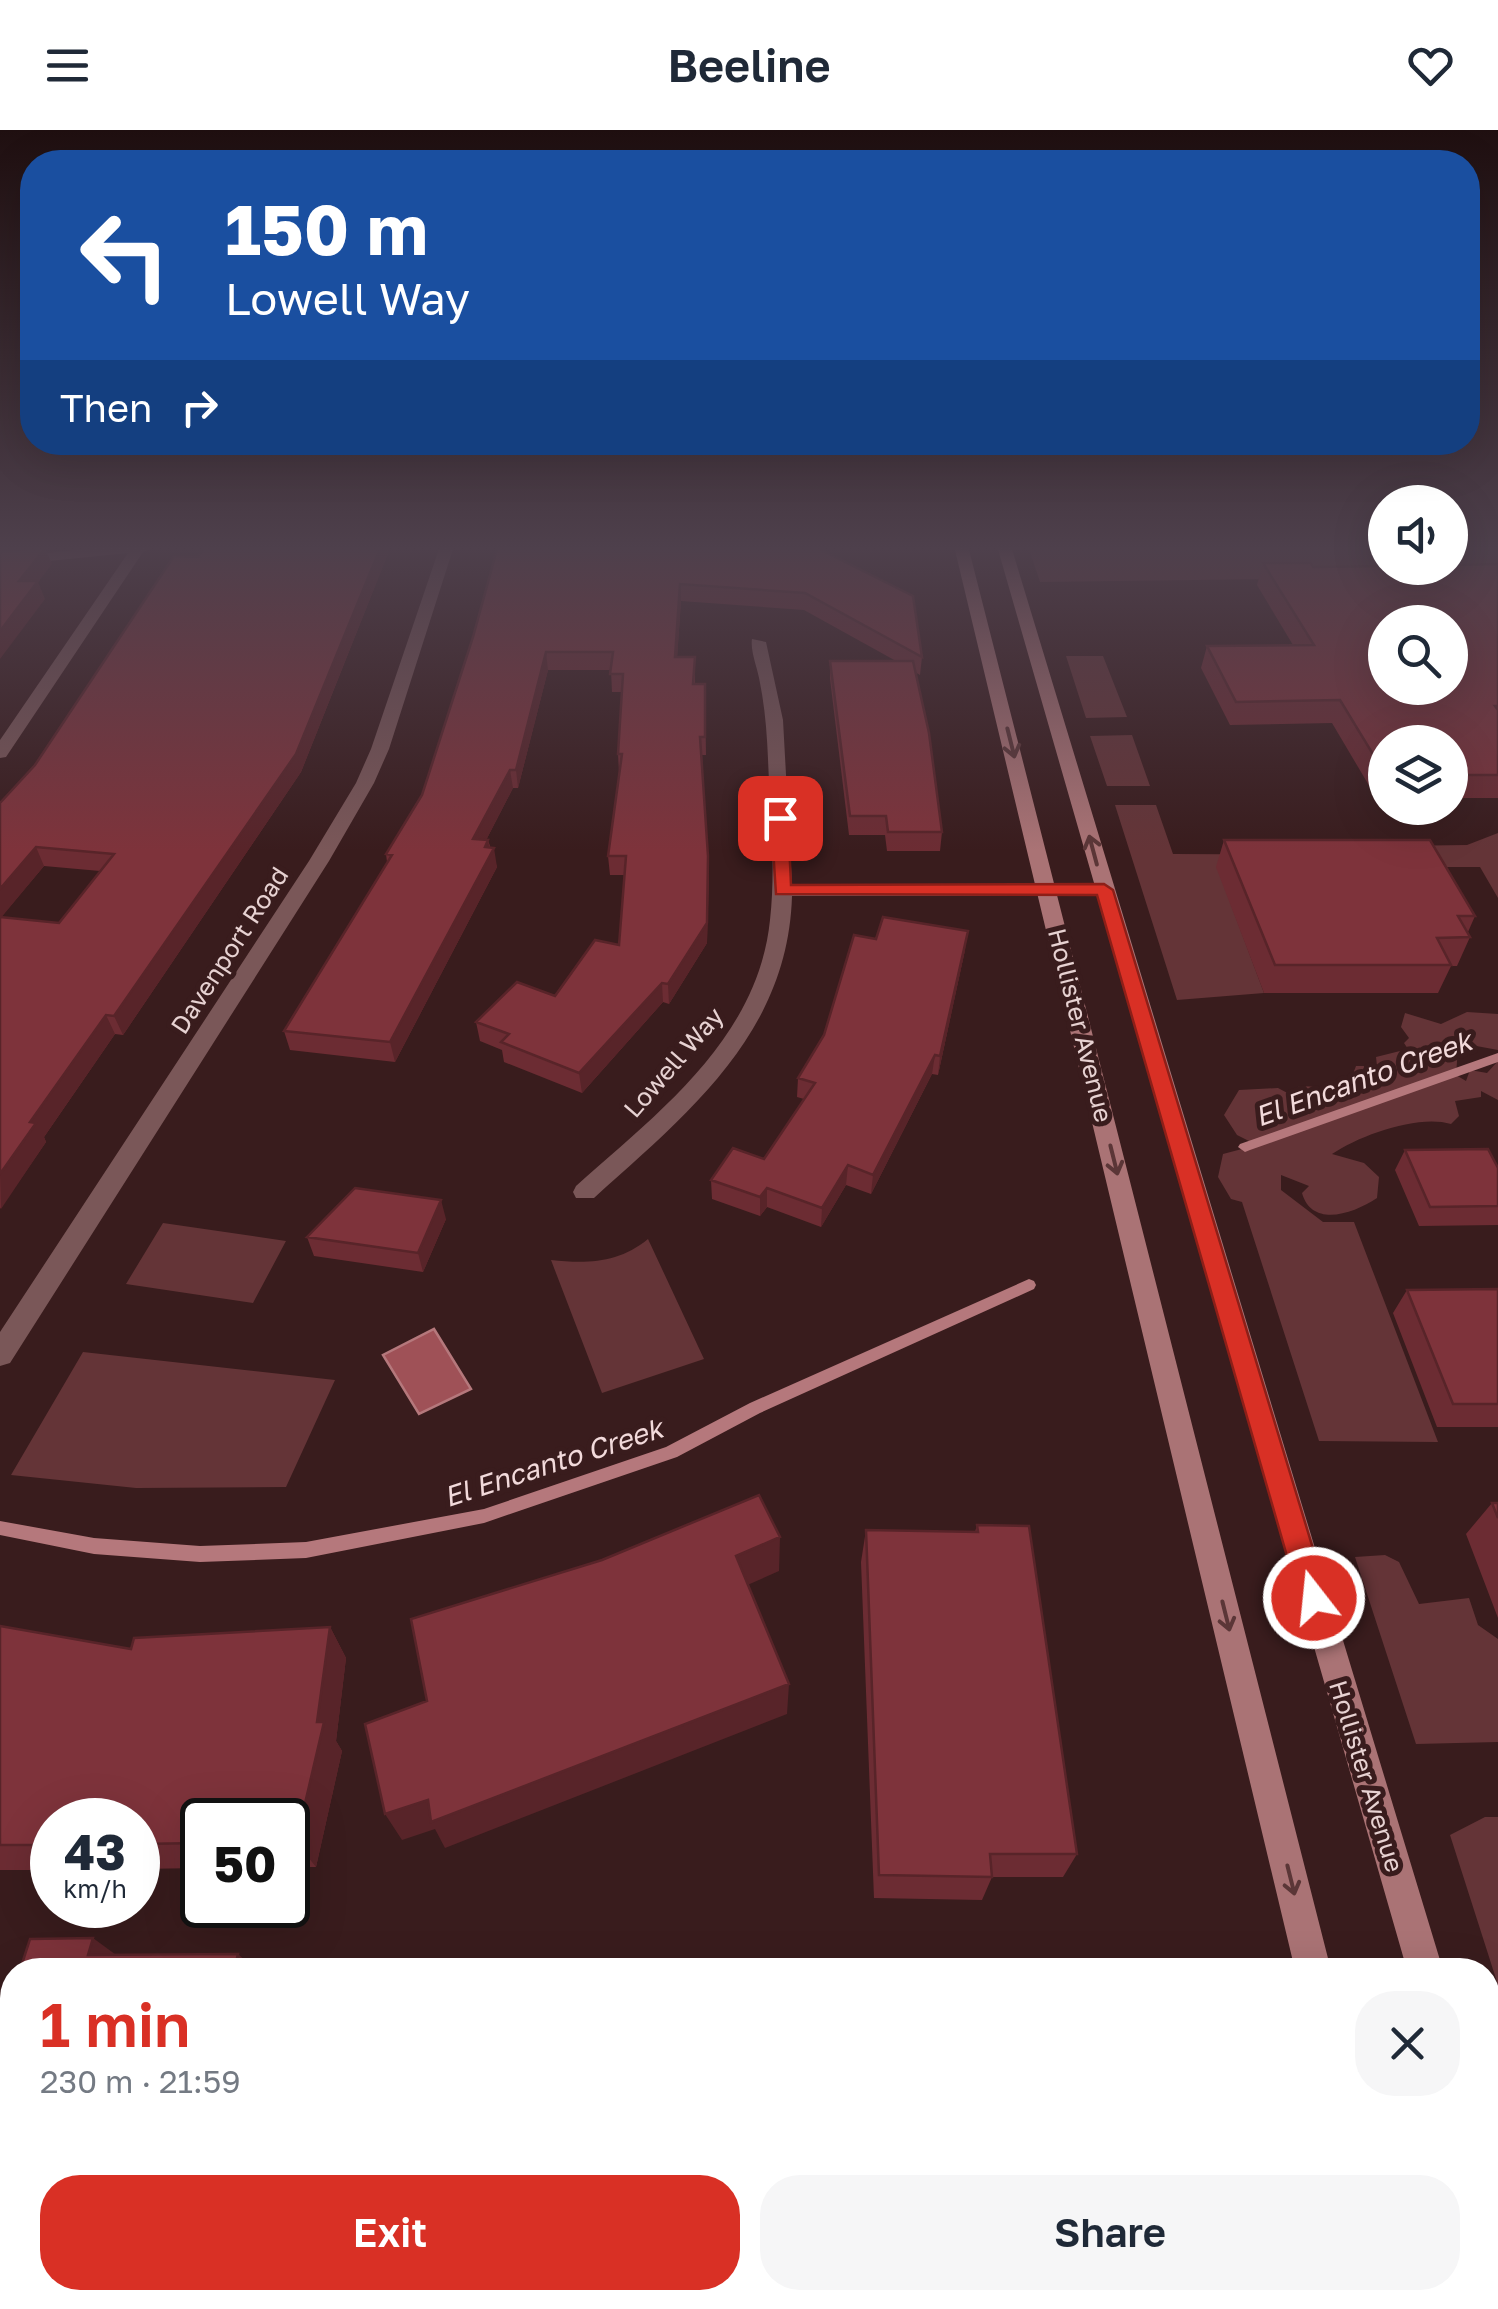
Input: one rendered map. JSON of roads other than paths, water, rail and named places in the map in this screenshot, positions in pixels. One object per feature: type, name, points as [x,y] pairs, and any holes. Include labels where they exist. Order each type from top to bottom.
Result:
[{"type":"main road","name":"Hollister Avenue","points":[[987,648],[1310,1958]]},
{"type":"main road","name":"Hollister Avenue","points":[[1034,648],[1421,1958]]},
{"type":"street","points":[[0,753],[74,648]]},
{"type":"street","name":"Davenport Road","points":[[0,1355],[292,903],[365,783],[414,648]]},
{"type":"street","name":"Lowell Way","points":[[585,1192],[674,1110],[728,1049],[774,962],[782,890],[774,708],[759,648]]},
{"type":"street","points":[[782,890],[1104,890]]},
{"type":"waterway","name":"El Encanto Creek","points":[[1245,1147],[1498,1057]]},
{"type":"waterway","name":"El Encanto Creek","points":[[0,1528],[94,1546],[200,1554],[306,1550],[484,1516],[671,1452],[755,1408],[1029,1285]]}]
